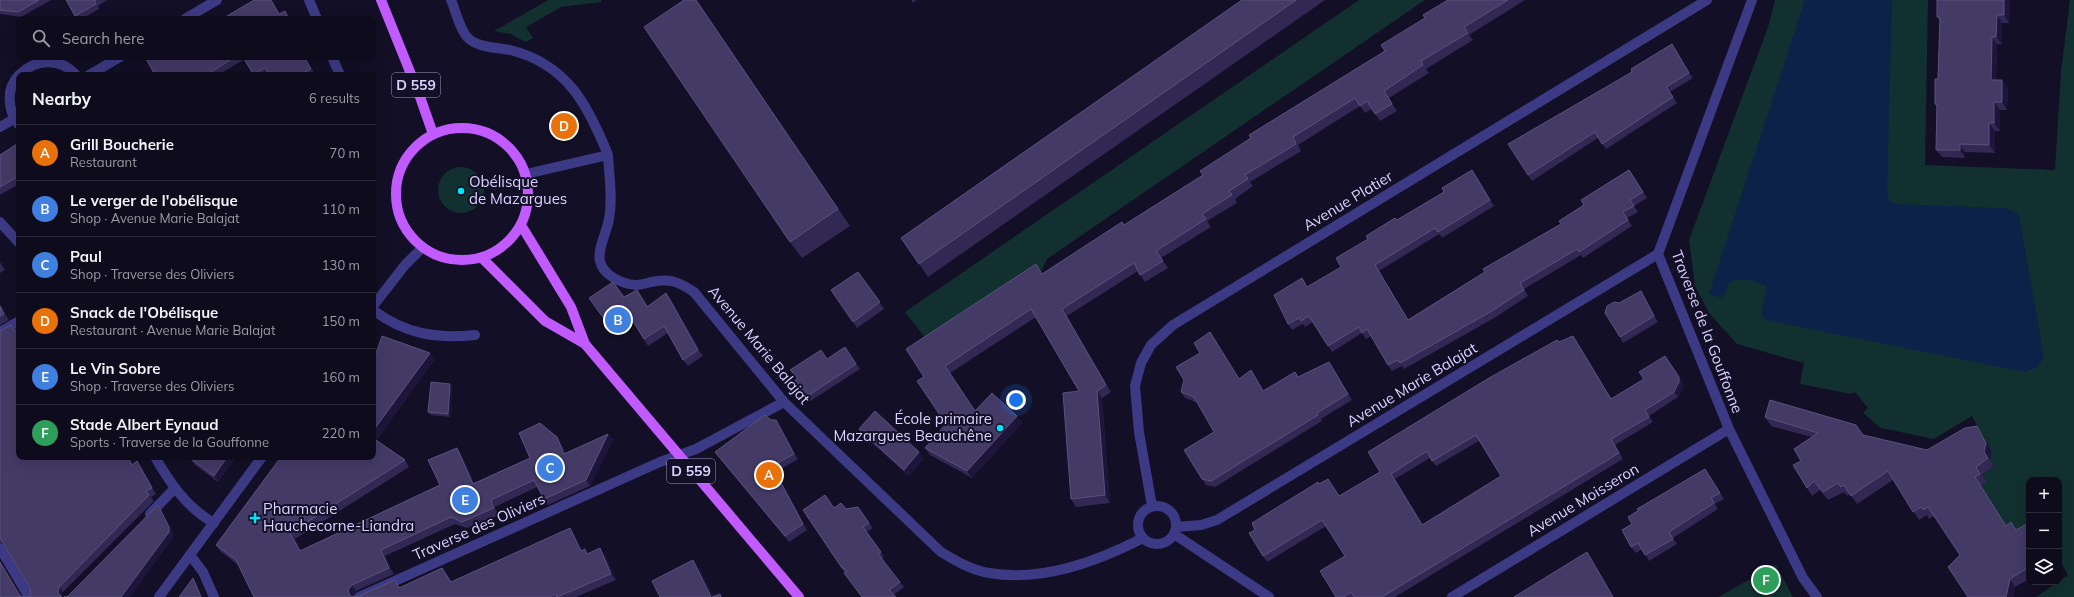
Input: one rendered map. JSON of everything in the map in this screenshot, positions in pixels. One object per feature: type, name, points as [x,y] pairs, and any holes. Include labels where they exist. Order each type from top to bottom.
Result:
[{"type":"main road","name":"D 559","points":[[381,0],[419,94],[433,134]]},
{"type":"main road","points":[[455,128],[478,129],[485,132],[498,138],[515,154],[526,174],[529,191],[527,209],[521,225],[511,239],[498,251],[482,258],[463,261],[434,255],[422,248],[410,236],[400,221],[396,205],[395,188],[399,171],[407,156],[418,143],[433,134],[455,128]]},
{"type":"main road","name":"D 559","points":[[521,225],[571,307],[585,344],[799,597]]},
{"type":"main road","name":"D 559","points":[[482,258],[545,321],[585,344]]},
{"type":"street","points":[[190,16],[217,0]]},
{"type":"street","points":[[309,0],[315,16]]},
{"type":"street","name":"Avenue Marie Balajat","points":[[451,0],[466,36],[476,44],[512,51],[545,65],[570,84],[594,122],[608,155],[611,200],[609,219],[601,248],[600,261],[606,272],[618,281],[637,285],[666,279],[683,284],[694,292],[784,402],[941,552],[964,565],[988,573],[1011,575],[1070,568],[1120,550],[1143,538]]},
{"type":"street","name":"Avenue Platier","points":[[1152,506],[1138,432],[1135,386],[1141,363],[1151,345],[1173,325],[1706,0]]},
{"type":"street","name":"Traverse de la Gouffonne","points":[[1752,0],[1658,254],[1729,429],[1803,578],[1816,597]]},
{"type":"street","points":[[94,72],[115,60]]},
{"type":"street","points":[[333,60],[339,72]]},
{"type":"street","points":[[22,72],[37,63],[50,62],[62,64],[72,72]]},
{"type":"street","points":[[16,80],[11,88],[10,101],[11,111],[16,120]]},
{"type":"street","points":[[0,128],[16,122]]},
{"type":"street","points":[[526,174],[608,155]]},
{"type":"street","points":[[0,222],[16,240]]},
{"type":"street","points":[[376,302],[405,265],[422,248]]},
{"type":"street","name":"Avenue Marie Balajat","points":[[1175,531],[1217,520],[1658,254]]},
{"type":"street","points":[[376,312],[389,322],[420,333],[450,338],[475,335]]},
{"type":"street","points":[[0,332],[16,323]]},
{"type":"street","name":"Traverse des Oliviers","points":[[359,597],[678,455],[696,449],[784,402]]},
{"type":"street","name":"Avenue Moisseron","points":[[1452,597],[1729,429]]},
{"type":"street","points":[[157,460],[175,488],[198,514],[214,523]]},
{"type":"street","points":[[159,597],[260,460]]},
{"type":"street","points":[[144,520],[175,488]]},
{"type":"street","points":[[1175,531],[1163,544],[1148,543],[1138,531],[1137,523],[1145,509],[1152,506],[1166,509],[1172,513],[1175,531],[1269,597]]},
{"type":"street","points":[[0,548],[29,597]]},
{"type":"street","points":[[190,555],[203,572],[214,597]]},
{"type":"green space","points":[[548,0],[601,0],[601,2],[561,7],[526,27],[533,38],[526,42],[510,34],[494,31]]},
{"type":"green space","points":[[1359,0],[1425,0],[1047,259],[1041,272],[927,340],[905,312]]},
{"type":"green space","points":[[1775,0],[1928,0],[1925,165],[2055,170],[2061,72],[2070,0],[2074,0],[2074,597],[2036,597],[2053,585],[2062,585],[2062,579],[2068,575],[2062,564],[2062,477],[2026,477],[2026,535],[2011,534],[2002,519],[1991,526],[1981,486],[1982,475],[1994,466],[1990,460],[1982,435],[1972,416],[1934,439],[1881,428],[1863,413],[1868,408],[1855,392],[1851,394],[1800,384],[1804,363],[1737,344],[1709,313],[1695,286],[1689,240],[1768,27]]},
{"type":"green space","points":[[456,167],[466,167],[474,171],[480,177],[484,185],[484,195],[480,203],[474,209],[466,213],[456,213],[448,209],[442,203],[438,195],[438,185],[442,177],[448,171]]},
{"type":"green space","points":[[1776,565],[1793,597],[1718,597]]},
{"type":"water","points":[[1805,0],[1892,0],[1887,192],[1889,200],[1895,204],[2003,208],[2013,211],[2019,216],[2044,356],[2038,367],[2025,372],[1766,320],[1762,316],[1762,308],[1766,294],[1766,286],[1748,280],[1743,279],[1729,283],[1722,298],[1709,294]]},
{"type":"building","points":[[0,0],[39,0],[18,12],[0,10]]},
{"type":"building","points":[[66,0],[96,0],[94,1],[96,4],[75,16]]},
{"type":"building","points":[[254,0],[271,0],[279,14],[285,11],[288,16],[227,16]]},
{"type":"building","points":[[684,0],[696,0],[838,209],[790,242],[644,27]]},
{"type":"building","points":[[1242,0],[1296,0],[919,264],[901,238]]},
{"type":"building","points":[[1448,0],[1508,0],[1464,27],[1468,33],[1421,61],[1423,65],[1384,91],[1392,104],[1375,114],[1367,101],[1360,106],[1355,98],[1293,137],[1296,144],[1245,175],[1248,179],[1229,191],[1232,195],[1202,214],[1206,219],[1156,251],[1163,261],[1140,275],[1134,263],[1062,309],[1106,385],[1097,391],[1105,495],[1071,499],[1063,393],[1079,391],[1031,309],[945,366],[975,411],[992,393],[1017,416],[967,471],[925,448],[946,424],[917,381],[924,377],[906,349],[1036,264],[1042,274],[1122,222],[1124,225],[1203,175],[1200,171],[1251,138],[1249,135],[1385,51],[1381,45],[1425,18],[1423,15]]},
{"type":"building","points":[[1937,0],[2004,0],[2004,15],[1997,15],[1996,37],[1992,37],[1991,80],[2002,80],[2002,102],[1994,102],[1994,123],[1989,123],[1989,145],[1960,144],[1960,150],[1936,150],[1937,104],[1935,104],[1935,79],[1938,79],[1940,17],[1937,17]]},
{"type":"building","points":[[1672,44],[1689,73],[1666,87],[1673,97],[1602,144],[1595,132],[1528,175],[1508,144],[1632,72],[1631,69]]},
{"type":"building","points":[[147,60],[230,60],[211,72],[153,72]]},
{"type":"building","points":[[245,60],[306,60],[311,69],[305,72],[268,72],[265,68],[257,72],[252,72]]},
{"type":"building","points":[[16,145],[16,178],[0,187],[0,155]]},
{"type":"building","points":[[1472,170],[1490,200],[1438,232],[1435,228],[1375,265],[1408,320],[1485,272],[1483,269],[1561,224],[1559,221],[1584,205],[1581,200],[1629,170],[1643,192],[1630,200],[1634,206],[1623,212],[1628,220],[1579,252],[1577,249],[1520,283],[1524,290],[1492,311],[1400,363],[1398,360],[1388,365],[1367,329],[1362,333],[1359,327],[1328,346],[1309,316],[1301,321],[1299,318],[1288,324],[1274,295],[1302,278],[1307,287],[1341,267],[1336,258],[1368,239],[1366,236],[1395,218],[1397,220],[1444,192],[1442,188]]},
{"type":"building","points":[[858,272],[880,302],[853,322],[831,290]]},
{"type":"building","points":[[613,282],[624,297],[637,290],[647,307],[666,293],[698,350],[683,360],[664,326],[644,339],[628,313],[610,327],[589,298]]},
{"type":"building","points":[[1641,291],[1654,316],[1620,337],[1605,313],[1607,306],[1614,302],[1619,303]]},
{"type":"building","points":[[0,306],[4,314],[0,316]]},
{"type":"building","points":[[11,325],[14,331],[16,330],[16,460],[130,460],[132,465],[137,461],[152,488],[146,491],[149,495],[59,587],[58,593],[62,597],[28,597],[31,594],[30,588],[0,538],[0,331]]},
{"type":"building","points":[[1210,332],[1239,379],[1251,370],[1263,391],[1295,372],[1298,377],[1329,362],[1348,394],[1317,413],[1318,415],[1211,481],[1202,479],[1184,450],[1214,432],[1194,397],[1181,392],[1184,380],[1176,367],[1200,353],[1194,343]]},
{"type":"building","points":[[382,336],[430,353],[376,427],[376,353]]},
{"type":"building","points":[[1573,336],[1611,399],[1644,379],[1639,372],[1665,356],[1679,377],[1679,382],[1674,392],[1645,410],[1649,417],[1611,439],[1619,453],[1382,597],[1354,597],[1351,592],[1344,597],[1336,597],[1320,571],[1345,556],[1322,520],[1263,556],[1249,533],[1255,530],[1252,523],[1318,482],[1319,484],[1328,479],[1339,496],[1380,472],[1368,452],[1489,378],[1557,340],[1559,342]],"holes":[[[1476,435],[1501,476],[1422,525],[1391,474],[1427,451],[1432,461]]]},
{"type":"building","points":[[845,347],[856,364],[806,397],[794,381],[798,378],[790,370],[821,350],[827,359]]},
{"type":"building","points":[[431,382],[450,384],[448,414],[428,412]]},
{"type":"building","points":[[1770,400],[1856,425],[1863,435],[1927,450],[1965,428],[1977,426],[1986,443],[1984,452],[1988,458],[1976,467],[1980,474],[1975,477],[2006,526],[2011,522],[2016,530],[2026,525],[2026,569],[2010,579],[2006,597],[1968,597],[1948,567],[1960,555],[1928,507],[1923,510],[1921,507],[1913,512],[1888,471],[1851,496],[1844,485],[1841,487],[1838,483],[1823,492],[1814,481],[1807,488],[1793,465],[1801,461],[1794,449],[1818,433],[1765,417]]},
{"type":"building","points":[[875,411],[919,452],[904,470],[859,429]]},
{"type":"building","points":[[765,415],[771,420],[776,420],[794,454],[772,466],[803,524],[785,536],[715,452]]},
{"type":"building","points":[[540,423],[557,437],[564,454],[608,434],[586,480],[544,499],[534,480],[491,500],[494,508],[462,522],[451,517],[381,550],[389,568],[352,585],[348,590],[350,596],[357,597],[254,597],[236,560],[216,545],[279,460],[376,460],[376,440],[405,460],[290,533],[300,551],[440,485],[428,460],[457,448],[473,484],[530,458],[519,433]]},
{"type":"building","points":[[192,460],[225,460],[214,476]]},
{"type":"building","points":[[1705,469],[1720,493],[1711,498],[1714,503],[1669,532],[1673,539],[1645,555],[1638,543],[1631,547],[1622,530],[1632,524],[1628,517],[1639,510],[1637,509]]},
{"type":"building","points":[[825,495],[834,508],[841,503],[846,509],[858,507],[869,523],[863,527],[881,552],[878,554],[900,582],[889,590],[896,597],[862,597],[844,573],[847,571],[842,568],[803,510]]},
{"type":"building","points":[[158,505],[169,527],[169,532],[121,597],[64,597],[68,596]]},
{"type":"building","points":[[570,528],[581,551],[585,549],[587,554],[600,548],[611,574],[557,597],[556,594],[549,597],[357,597],[395,580],[399,588],[442,568],[451,582]]},
{"type":"building","points":[[1587,552],[1613,597],[1514,597]]},
{"type":"building","points":[[693,560],[711,597],[660,597],[652,581]]},
{"type":"building","points":[[0,562],[19,594],[22,597],[0,597]]},
{"type":"building","points":[[193,578],[201,597],[179,597]]},
{"type":"building","points":[[720,594],[721,597],[712,597]]},
{"type":"place","name":"Snack de l'Obélisque","points":[[564,126]]},
{"type":"place","name":"Obélisque de Mazargues","points":[[461,191]]},
{"type":"place","name":"Le verger de l'obélisque","points":[[618,320]]},
{"type":"place","name":"École primaire Mazargues Beauchêne","points":[[1000,428]]},
{"type":"place","name":"Paul","points":[[550,468]]},
{"type":"place","name":"Grill Boucherie","points":[[769,475]]},
{"type":"place","name":"Le Vin Sobre","points":[[465,500]]},
{"type":"place","name":"Pharmacie Hauchecorne-Liandra","points":[[255,518]]},
{"type":"place","name":"Stade Albert Eynaud","points":[[1766,580]]}]
